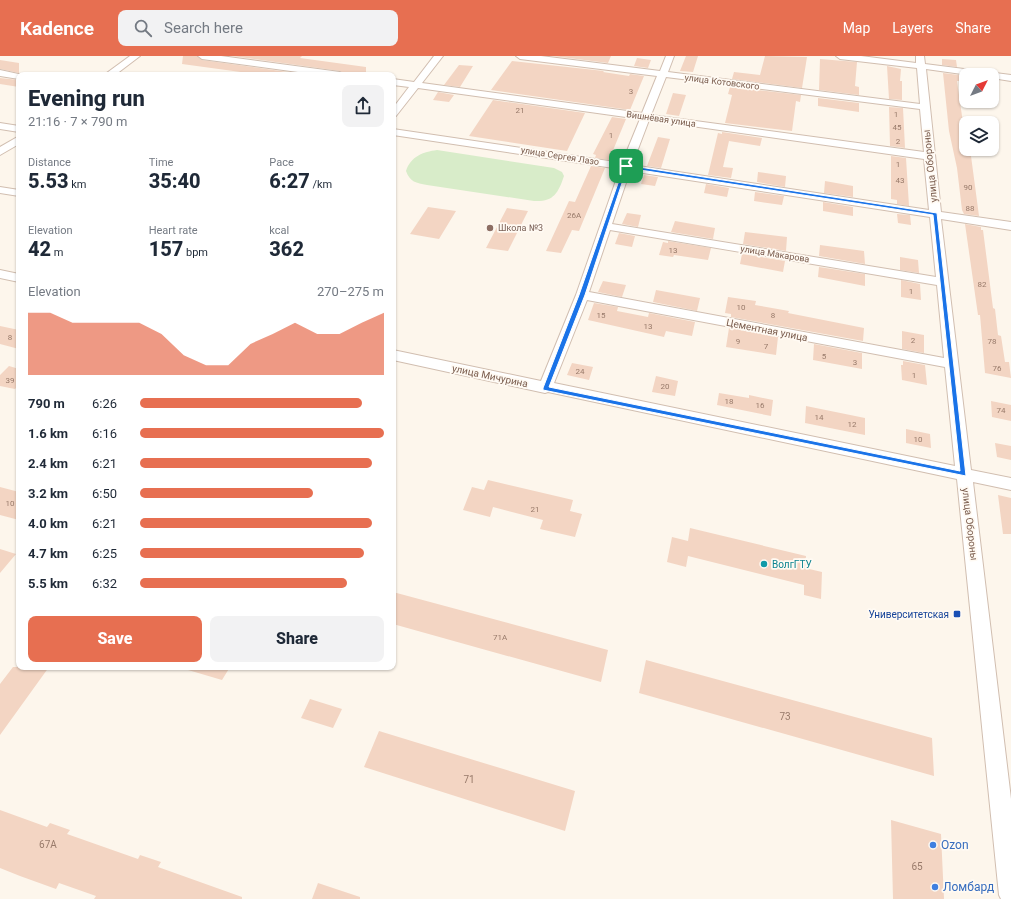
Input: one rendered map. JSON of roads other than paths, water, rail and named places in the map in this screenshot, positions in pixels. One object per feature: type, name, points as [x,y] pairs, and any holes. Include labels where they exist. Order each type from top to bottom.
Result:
[{"type":"street","points":[[113,72],[136,56]]},
{"type":"street","points":[[202,56],[318,72]]},
{"type":"street","points":[[396,110],[439,56]]},
{"type":"street","name":"улица Котовского","points":[[520,56],[924,107]]},
{"type":"street","points":[[546,388],[582,295],[626,166],[670,56]]},
{"type":"street","points":[[840,56],[921,61],[959,69]]},
{"type":"street","name":"улица Обороны","points":[[921,61],[924,107],[935,214],[1011,895]]},
{"type":"street","points":[[0,73],[16,76]]},
{"type":"street","points":[[999,76],[1011,78]]},
{"type":"street","name":"Вишнёвая улица","points":[[396,83],[929,156]]},
{"type":"street","points":[[0,126],[16,128]]},
{"type":"street","name":"улица Сергея Лазо","points":[[396,132],[626,166],[1011,226]]},
{"type":"street","points":[[0,152],[16,141]]},
{"type":"street","points":[[0,190],[16,193]]},
{"type":"street","name":"улица Макарова","points":[[606,226],[943,282]]},
{"type":"street","points":[[0,274],[16,277]]},
{"type":"street","name":"Цементная улица","points":[[582,295],[952,364]]},
{"type":"street","name":"улица Мичурина","points":[[396,357],[1011,484]]},
{"type":"place","name":"Школа №3","points":[[490,228]]},
{"type":"place","name":"ВолгГТУ","points":[[764,564]]},
{"type":"place","name":"Университетская","points":[[957,614]]},
{"type":"place","name":"Ozon","points":[[933,845]]},
{"type":"place","name":"Ломбард","points":[[935,887]]}]
